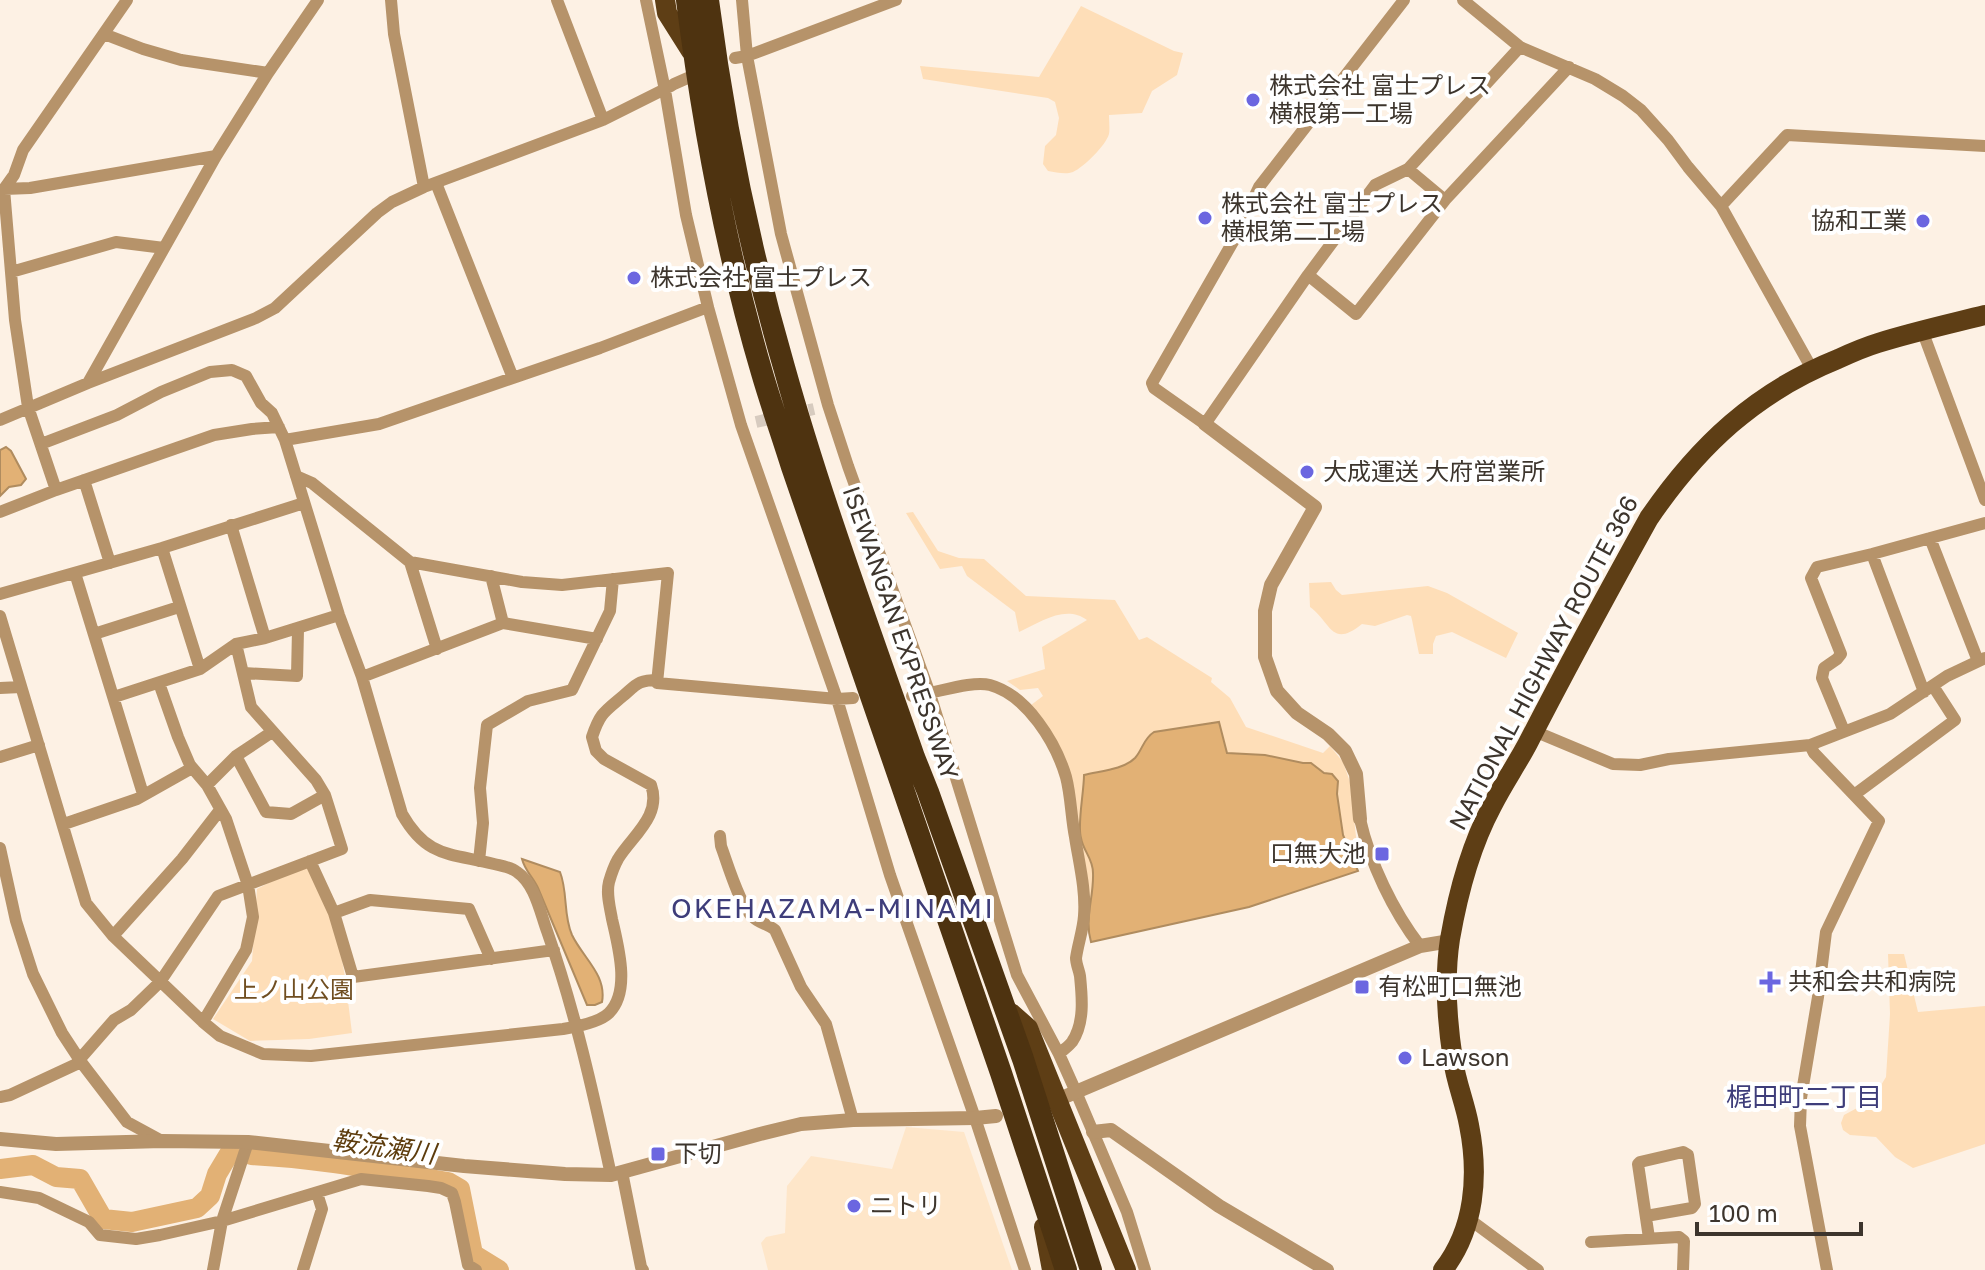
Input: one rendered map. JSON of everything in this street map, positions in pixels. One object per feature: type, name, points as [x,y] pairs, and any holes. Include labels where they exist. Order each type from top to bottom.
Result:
[{"type":"highway","points":[[665,0],[667,13],[691,51]]},
{"type":"highway","points":[[686,0],[710,167],[731,267],[759,369],[818,552],[1064,1270]]},
{"type":"highway","name":"ISEWANGAN EXPRESSWAY","points":[[686,0],[719,196],[762,373],[1001,1073],[1064,1270]]},
{"type":"highway","name":"ISEWANGAN EXPRESSWAY","points":[[708,0],[725,117],[740,191],[784,367],[835,530],[1023,1059],[1091,1270]]},
{"type":"highway","points":[[715,0],[716,32],[739,174],[792,387],[930,788],[1102,1270]]},
{"type":"highway","name":"NATIONAL HIGHWAY ROUTE 366","points":[[1443,1270],[1469,1219],[1474,1188],[1474,1158],[1453,1061],[1447,998],[1450,941],[1460,889],[1491,807],[1649,518],[1670,487],[1701,451],[1728,425],[1784,384],[1875,343],[1985,315]]},
{"type":"highway","points":[[1011,1013],[1028,1028],[1126,1270]]},
{"type":"highway","points":[[1040,1201],[1052,1270]]},
{"type":"street","points":[[56,490],[28,407],[15,320],[4,189],[14,175],[23,150],[127,0]]},
{"type":"street","points":[[88,383],[216,156],[318,0]]},
{"type":"street","points":[[391,0],[394,34],[430,185],[513,378]]},
{"type":"street","points":[[557,0],[603,120]]},
{"type":"street","points":[[646,0],[669,87],[686,215],[741,425],[837,699],[890,875],[1025,1270]]},
{"type":"street","points":[[742,0],[741,57],[781,234],[828,405],[930,694],[1017,975],[1076,1092],[1127,1212],[1145,1270]]},
{"type":"street","points":[[0,420],[275,308],[392,202],[603,120],[669,87],[872,4],[896,0]]},
{"type":"street","points":[[1404,0],[1259,187],[1234,240],[1152,383],[1154,388],[1315,507],[1271,585],[1265,611],[1265,657],[1277,691],[1297,713],[1328,734],[1345,751],[1356,774],[1364,836],[1396,912],[1420,946]]},
{"type":"street","points":[[1463,0],[1520,47],[1595,79],[1641,110],[1721,206],[1812,369]]},
{"type":"street","points":[[104,34],[181,60],[268,73]]},
{"type":"street","points":[[1205,424],[1308,275],[1375,185],[1408,169],[1520,47]]},
{"type":"street","points":[[1308,275],[1356,314],[1445,200],[1569,67]]},
{"type":"street","points":[[1721,206],[1787,135],[1985,146]]},
{"type":"street","points":[[4,189],[30,188],[216,156]]},
{"type":"street","points":[[1408,169],[1445,200]]},
{"type":"street","points":[[11,272],[116,242],[164,248]]},
{"type":"street","points":[[285,440],[379,424],[600,348],[708,307]]},
{"type":"street","points":[[0,318],[15,320]]},
{"type":"street","points":[[1922,330],[1985,500]]},
{"type":"street","points":[[41,444],[117,415],[161,392],[210,372],[232,370],[246,376],[261,403],[272,413],[285,440],[339,615],[362,677],[402,814],[422,842],[456,857],[515,870],[534,893],[577,1027],[643,1270]]},
{"type":"street","points":[[814,409],[828,405]]},
{"type":"street","points":[[741,425],[756,422]]},
{"type":"street","points":[[0,512],[214,435],[279,427]]},
{"type":"street","points":[[296,476],[312,483],[410,562],[522,582],[562,585],[668,573],[657,683],[853,698]]},
{"type":"street","points":[[84,480],[110,563]]},
{"type":"street","points":[[0,594],[304,503]]},
{"type":"street","points":[[1844,731],[1822,678],[1824,668],[1841,654],[1811,578],[1817,567],[1985,523]]},
{"type":"street","points":[[231,525],[265,638]]},
{"type":"street","points":[[1534,731],[1613,764],[1640,765],[1669,759],[1810,745],[1890,714],[1947,676],[1981,660],[1930,538]]},
{"type":"street","points":[[162,548],[200,669]]},
{"type":"street","points":[[1854,795],[1955,720],[1928,689],[1872,554]]},
{"type":"street","points":[[410,562],[437,649]]},
{"type":"street","points":[[75,573],[143,794]]},
{"type":"street","points":[[491,576],[503,623]]},
{"type":"street","points":[[479,861],[483,823],[480,788],[487,725],[528,701],[572,690],[610,611],[613,579]]},
{"type":"street","points":[[94,634],[179,607]]},
{"type":"street","points":[[114,697],[200,669],[236,644],[339,615]]},
{"type":"street","points":[[0,616],[86,903],[113,936],[203,1022],[220,1036],[263,1054],[311,1056],[577,1027],[609,1013],[617,1001],[621,985],[608,887],[617,861],[648,820],[654,803],[651,785],[604,759],[596,751],[592,737],[600,717],[610,704],[638,682],[658,680]]},
{"type":"street","points":[[362,677],[503,623],[597,639]]},
{"type":"street","points":[[244,673],[297,676],[298,629]]},
{"type":"street","points":[[0,1097],[80,1061],[114,1020],[131,1010],[160,982],[218,896],[342,849],[325,795],[316,780],[251,707],[236,644]]},
{"type":"street","points":[[159,683],[192,768],[207,785],[226,819],[248,885],[253,917],[246,950],[203,1022]]},
{"type":"street","points":[[912,696],[960,686],[989,684],[1010,695],[1040,724],[1054,745],[1066,778],[1084,887],[1084,916],[1075,962],[1079,969],[1082,998],[1078,1027],[1072,1041],[1059,1054]]},
{"type":"street","points":[[0,688],[21,687]]},
{"type":"street","points":[[207,785],[236,756],[272,732]]},
{"type":"street","points":[[0,757],[39,745]]},
{"type":"street","points":[[1810,745],[1814,753],[1879,821],[1826,932],[1801,1098],[1800,1126],[1827,1270]]},
{"type":"street","points":[[236,756],[266,812],[291,814],[325,795]]},
{"type":"street","points":[[64,824],[137,799],[192,768]]},
{"type":"street","points":[[113,936],[182,859],[220,810]]},
{"type":"street","points":[[720,836],[744,904],[755,919],[775,930],[801,987],[826,1024],[853,1120]]},
{"type":"street","points":[[0,848],[5,904],[33,974],[62,1033],[127,1122],[162,1141]]},
{"type":"street","points":[[310,861],[334,913],[353,977],[554,950]]},
{"type":"street","points":[[334,913],[370,900],[469,909],[491,959]]},
{"type":"street","points":[[1057,1100],[1420,946],[1450,941]]},
{"type":"street","points":[[0,1139],[56,1144],[248,1142],[464,1166],[565,1174],[617,1173],[801,1124],[996,1116]]},
{"type":"street","points":[[1093,1132],[1111,1130],[1219,1206],[1327,1270]]},
{"type":"street","points":[[213,1270],[222,1221],[248,1142]]},
{"type":"street","points":[[1646,1216],[1692,1208],[1695,1204],[1688,1155],[1683,1152],[1638,1164],[1649,1238]]},
{"type":"street","points":[[0,1192],[39,1198],[89,1222],[100,1235],[136,1239],[222,1221],[361,1179],[441,1188],[452,1193],[468,1265],[476,1270]]},
{"type":"street","points":[[303,1270],[322,1209],[317,1193]]},
{"type":"street","points":[[1469,1219],[1538,1270]]},
{"type":"street","points":[[1591,1242],[1679,1237],[1684,1241],[1683,1270]]},
{"type":"shaded area","points":[[6,447],[26,479],[21,485],[9,487],[0,496],[0,450]]},
{"type":"shaded area","points":[[1219,722],[1227,753],[1265,755],[1311,763],[1324,773],[1332,774],[1338,781],[1343,835],[1358,871],[1249,907],[1091,942],[1088,925],[1093,868],[1080,832],[1084,775],[1118,768],[1130,762],[1154,732]]},
{"type":"shaded area","points":[[522,859],[560,872],[569,927],[598,975],[603,992],[602,1002],[587,1005],[538,888]]},
{"type":"shaded area","points":[[906,1127],[964,1132],[1012,1270],[768,1270],[761,1243],[766,1237],[785,1233],[787,1186],[811,1156],[892,1169]]},
{"type":"green space","points":[[1081,6],[1183,53],[1177,75],[1152,91],[1142,113],[1109,115],[1107,139],[1083,166],[1073,172],[1048,171],[1043,164],[1045,146],[1056,135],[1059,118],[1055,102],[1048,98],[923,79],[920,66],[1039,77]]},
{"type":"green space","points":[[913,512],[938,551],[959,558],[984,559],[1026,596],[1115,600],[1139,640],[1147,637],[1212,678],[1211,682],[1230,698],[1246,727],[1323,753],[1330,746],[1343,762],[1350,782],[1358,855],[1351,856],[1344,838],[1338,781],[1311,763],[1265,755],[1227,753],[1218,722],[1154,732],[1130,762],[1084,776],[1080,837],[1073,794],[1031,705],[1043,696],[1038,688],[1020,690],[1007,681],[1045,669],[1042,647],[1087,620],[1062,614],[1019,632],[1015,612],[967,576],[962,566],[940,569],[906,513]]},
{"type":"green space","points":[[1331,582],[1342,595],[1428,586],[1447,593],[1518,633],[1506,658],[1452,632],[1436,636],[1433,654],[1419,654],[1411,616],[1407,615],[1375,626],[1362,624],[1352,631],[1337,634],[1310,607],[1309,583]]},
{"type":"green space","points":[[1080,838],[1091,858],[1093,870],[1091,905]]},
{"type":"green space","name":"上ノ山公園","points":[[310,861],[334,913],[352,1033],[309,1039],[250,1041],[213,1019],[252,961],[257,889]]},
{"type":"green space","points":[[1888,954],[1904,954],[1918,1012],[1985,1006],[1985,1144],[1913,1168],[1895,1157],[1876,1137],[1850,1135],[1843,1130],[1841,1123],[1844,1115],[1872,1100],[1886,1077],[1890,1014]]},
{"type":"waterway","name":"鞍流瀬川","points":[[0,1169],[33,1165],[56,1177],[80,1179],[103,1219],[132,1222],[197,1208],[210,1196],[217,1174],[231,1154]]},
{"type":"waterway","name":"鞍流瀬川","points":[[251,1155],[326,1162],[448,1182],[460,1189],[473,1254],[499,1270]]},
{"type":"tunnel","points":[[756,422],[814,409]]},
{"type":"place","name":"株式会社 富士プレス 横根第一工場","points":[[1253,100]]},
{"type":"place","name":"株式会社 富士プレス 横根第二工場","points":[[1205,218]]},
{"type":"place","name":"協和工業","points":[[1923,221]]},
{"type":"place","name":"株式会社 富士プレス","points":[[634,278]]},
{"type":"place","name":"大成運送 大府営業所","points":[[1307,472]]},
{"type":"place","name":"口無大池","points":[[1382,854]]},
{"type":"place","name":"共和会共和病院","points":[[1770,982]]},
{"type":"place","name":"有松町口無池","points":[[1362,987]]},
{"type":"place","name":"Lawson","points":[[1405,1058]]},
{"type":"place","name":"下切","points":[[658,1154]]},
{"type":"place","name":"ニトリ","points":[[854,1206]]},
{"type":"district","name":"OKEHAZAMA-MINAMI","points":[[833,908]]},
{"type":"district","name":"梶田町二丁目","points":[[1804,1097]]}]
